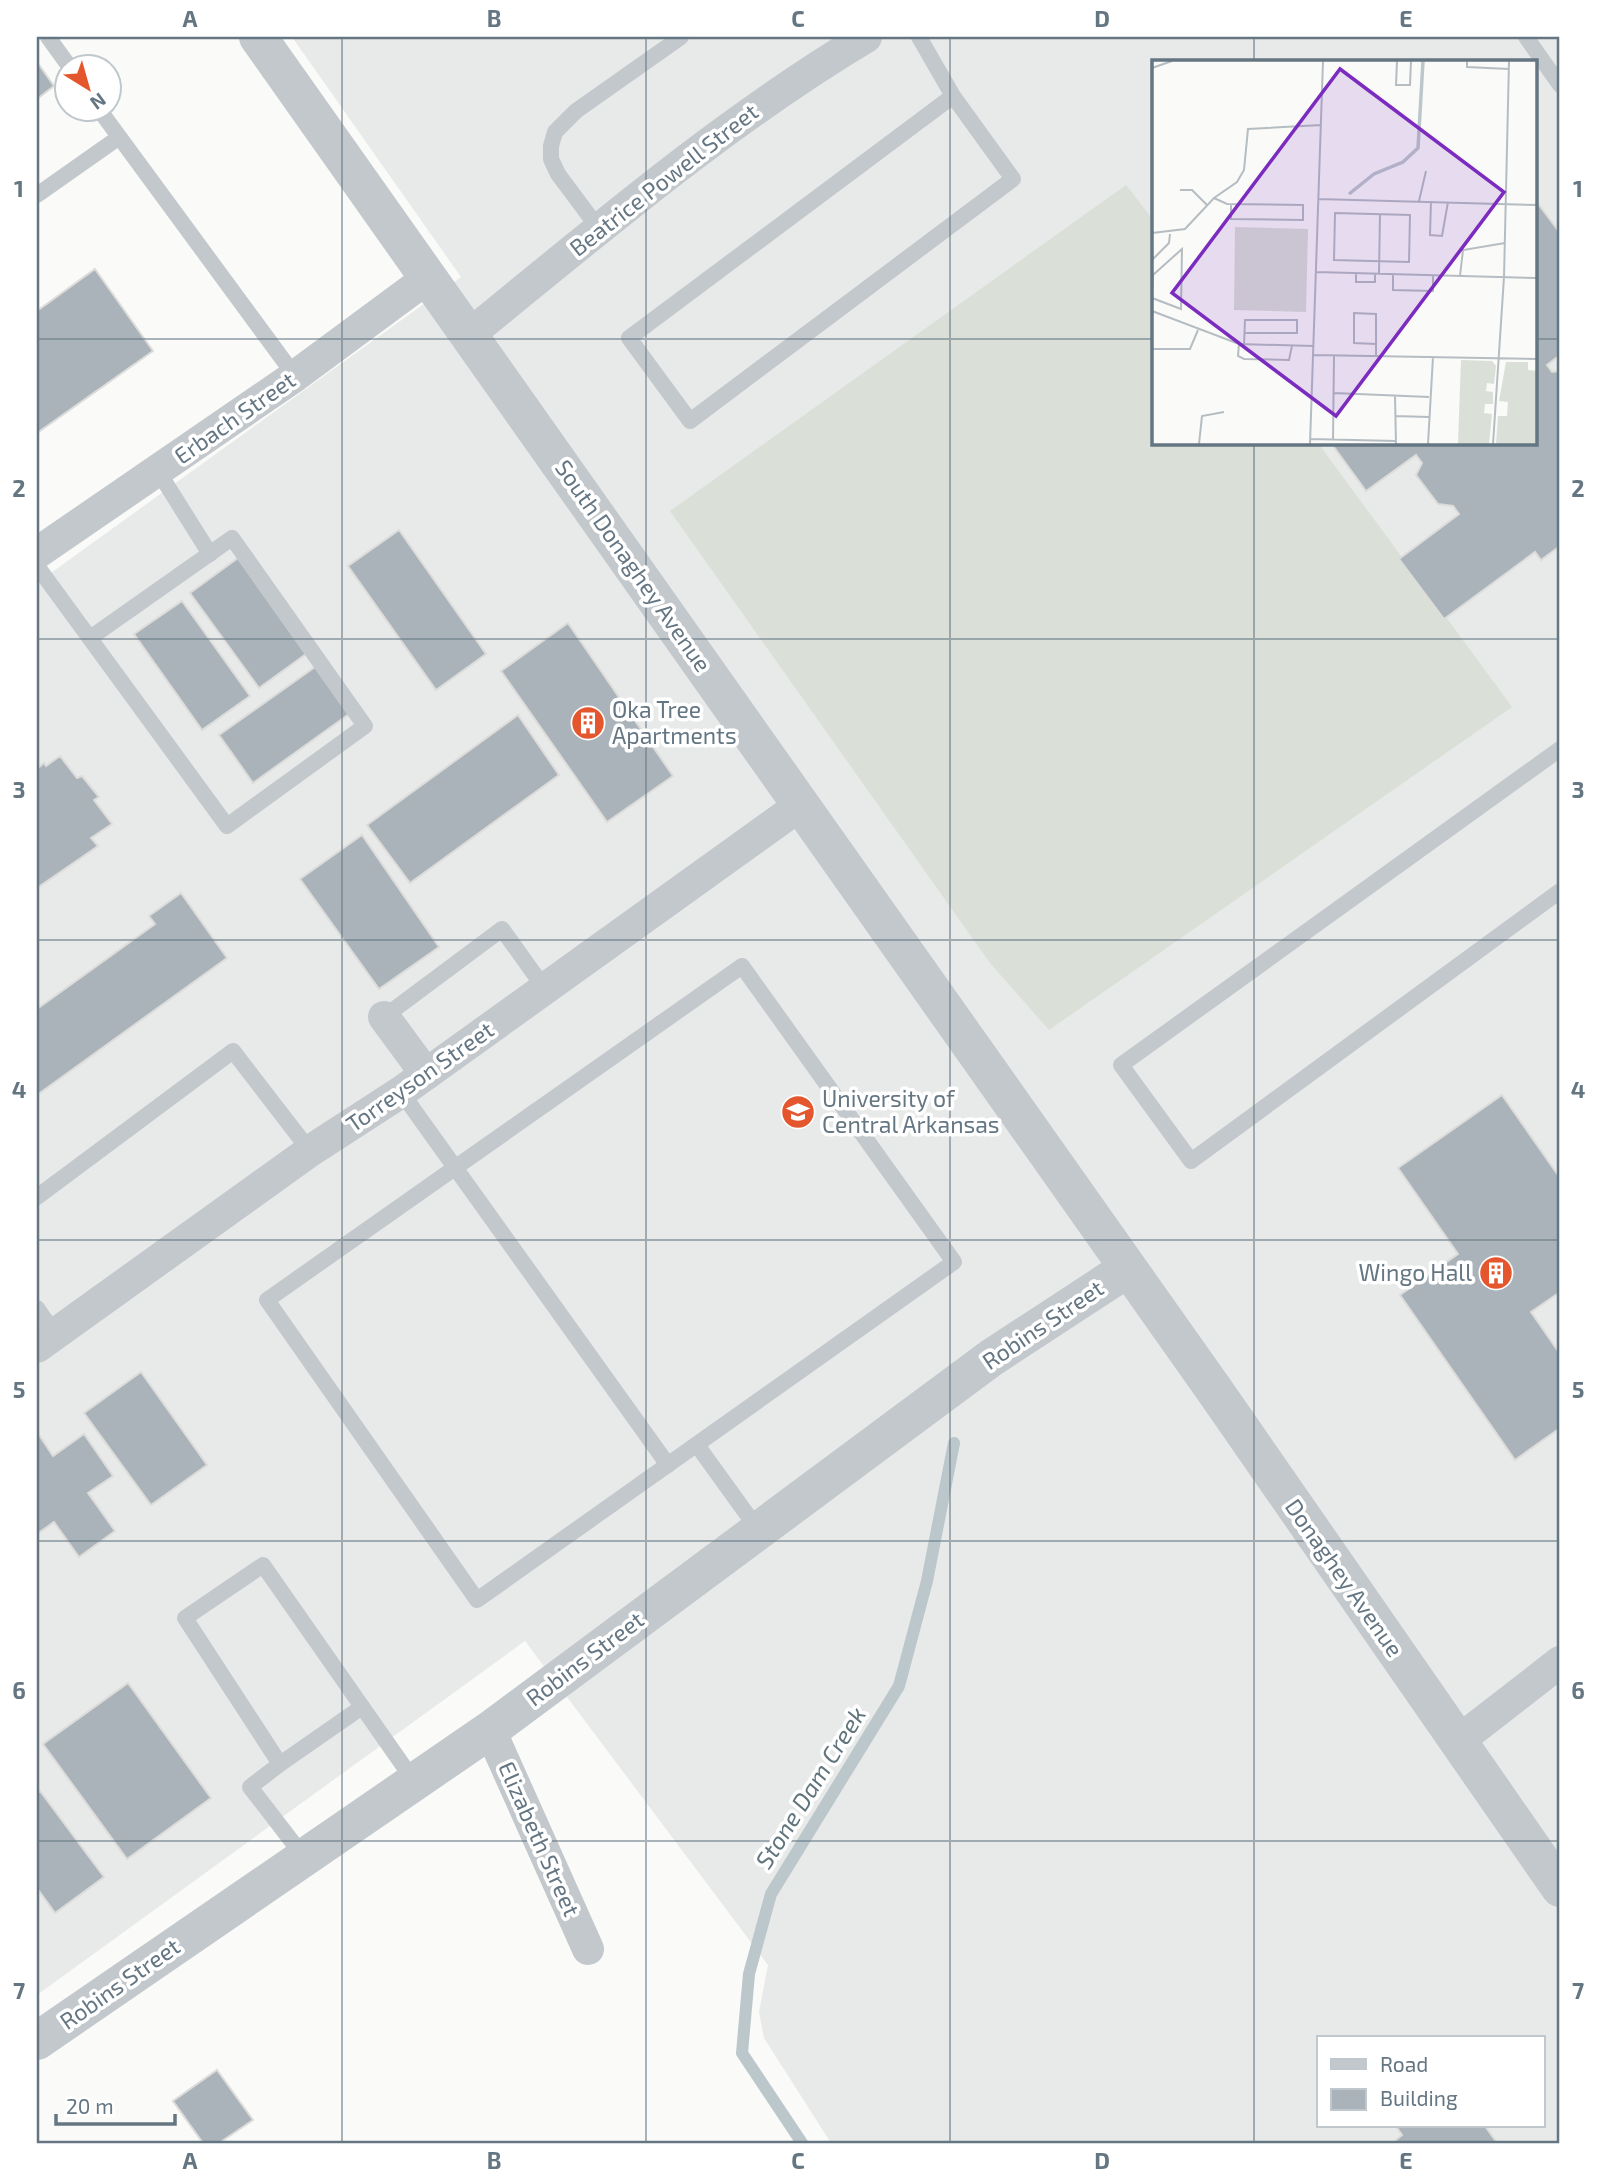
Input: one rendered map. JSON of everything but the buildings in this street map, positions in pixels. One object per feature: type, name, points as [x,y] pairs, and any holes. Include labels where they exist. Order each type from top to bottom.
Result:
[{"type":"street","name":"South Donaghey Avenue","points":[[258,37],[802,804],[1127,1269]]},
{"type":"street","name":"Beatrice Powell Street","points":[[470,334],[599,229],[754,110],[866,37]]},
{"type":"street","name":"Erbach Street","points":[[37,553],[295,376],[429,277]]},
{"type":"street","name":"Torreyson Street","points":[[46,1340],[310,1151],[414,1083],[802,804]]},
{"type":"street","points":[[384,1017],[414,1083]]},
{"type":"street","name":"Robins Street","points":[[37,2041],[490,1730],[991,1358],[1127,1269]]},
{"type":"street","name":"Donaghey Avenue","points":[[1127,1269],[1560,1888]]},
{"type":"street","points":[[1457,1742],[1560,1662]]},
{"type":"street","name":"Elizabeth Street","points":[[490,1730],[588,1948]]},
{"type":"lane","points":[[48,37],[59,52]]},
{"type":"lane","points":[[599,229],[558,174],[551,159],[555,132],[576,111],[681,37]]},
{"type":"lane","points":[[919,37],[953,96],[1013,179],[690,421],[629,338],[953,96]]},
{"type":"lane","points":[[1526,37],[1560,85]]},
{"type":"lane","points":[[107,122],[295,376]]},
{"type":"lane","points":[[37,195],[118,138]]},
{"type":"lane","points":[[158,471],[210,554]]},
{"type":"lane","points":[[37,566],[227,826],[365,726],[232,538],[90,638]]},
{"type":"lane","points":[[1560,749],[1121,1065],[1191,1161],[1560,891]]},
{"type":"lane","points":[[384,1017],[502,929],[545,989]]},
{"type":"lane","points":[[742,966],[954,1262],[697,1445],[477,1600],[267,1300],[742,966]]},
{"type":"lane","points":[[37,1197],[233,1051],[310,1151]]},
{"type":"lane","points":[[414,1083],[456,1167],[668,1465]]},
{"type":"lane","points":[[37,1308],[46,1340]]},
{"type":"lane","points":[[697,1445],[759,1531]]},
{"type":"lane","points":[[280,1764],[186,1618],[263,1565],[414,1781]]},
{"type":"lane","points":[[304,1857],[250,1787],[362,1707]]},
{"type":"shaded area","name":"University of Central Arkansas","points":[[292,37],[1560,37],[1560,2143],[831,2143],[764,2038],[759,2012],[768,1965],[525,1641],[37,1995],[37,583],[461,277]]},
{"type":"shaded area","points":[[1126,185],[1152,218],[1152,444],[1319,444],[1512,707],[1049,1030],[990,963],[670,511]]},
{"type":"waterway","name":"Stone Dam Creek","points":[[802,2143],[742,2053],[749,1974],[771,1894],[899,1686],[927,1581],[954,1443]]},
{"type":"place","name":"Oka Tree Apartments","points":[[588,723]]},
{"type":"place","name":"University of Central Arkansas","points":[[798,1112]]},
{"type":"place","name":"Wingo Hall","points":[[1496,1273]]}]
